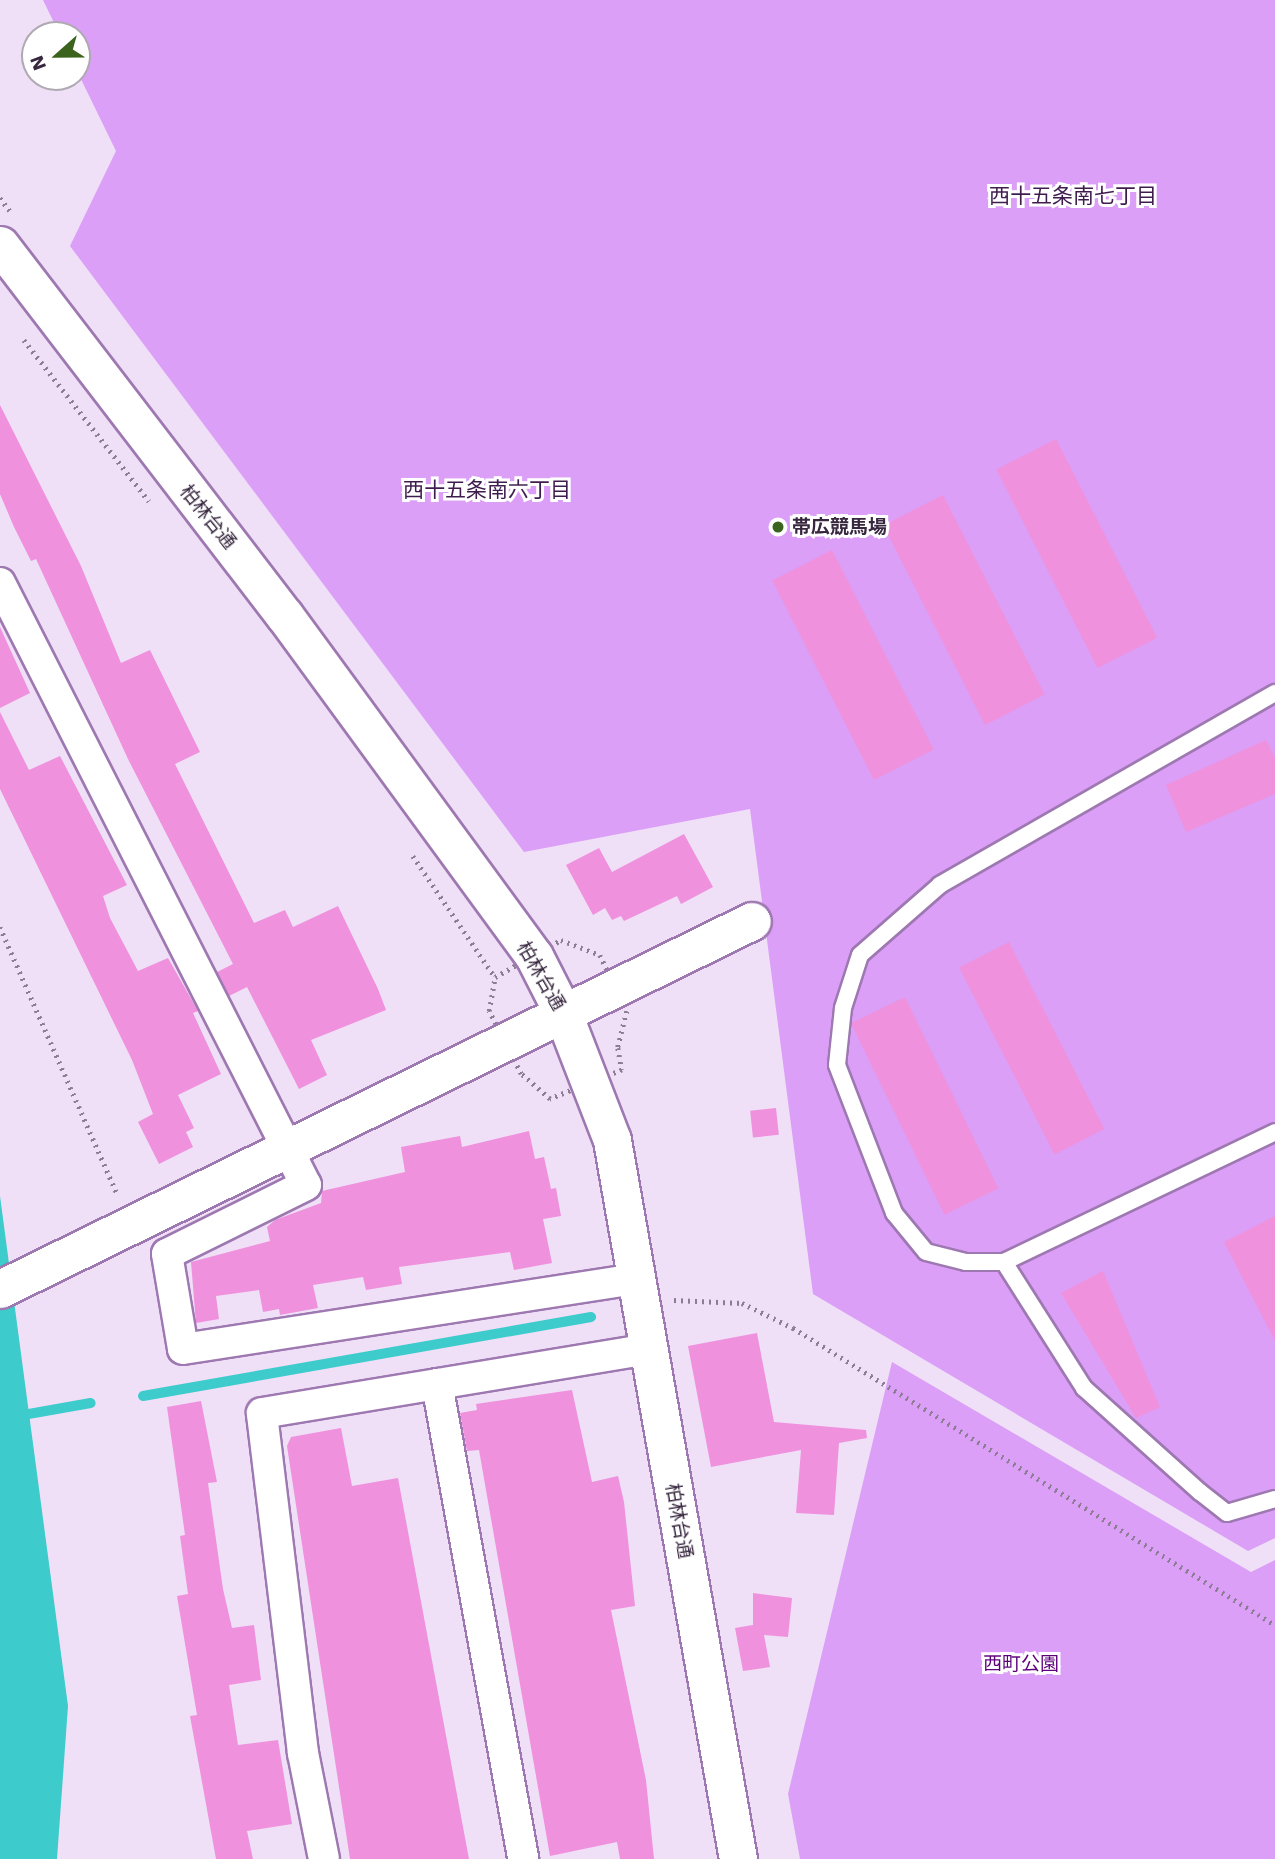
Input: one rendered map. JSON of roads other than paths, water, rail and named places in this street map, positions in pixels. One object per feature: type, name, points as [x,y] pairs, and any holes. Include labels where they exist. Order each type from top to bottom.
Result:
[{"type":"street","name":"柏林台通","points":[[0,245],[285,616],[534,956],[562,1011],[612,1140],[653,1282],[648,1349],[738,1859]]},
{"type":"street","points":[[0,583],[290,1146],[306,1185],[167,1254],[183,1349],[653,1282]]},
{"type":"street","points":[[0,1289],[562,1011],[752,921]]},
{"type":"street","points":[[324,1859],[303,1752],[262,1413],[648,1349]]},
{"type":"street","points":[[437,1384],[523,1859]]},
{"type":"lane","points":[[1275,693],[940,885],[860,956],[843,1008],[837,1065],[894,1213],[926,1252],[1004,1262],[1275,1132]]},
{"type":"lane","points":[[1004,1262],[1084,1388],[1200,1492],[1227,1513],[1275,1499]]},
{"type":"waterway","points":[[143,1396],[591,1317]]},
{"type":"waterway","points":[[0,1419],[91,1403]]},
{"type":"place","name":"帯広競馬場","points":[[778,527]]},
{"type":"district","name":"西十五条南七丁目","points":[[1073,196]]},
{"type":"district","name":"西十五条南六丁目","points":[[487,490]]},
{"type":"park label","name":"西町公園","points":[[1021,1664]]}]
